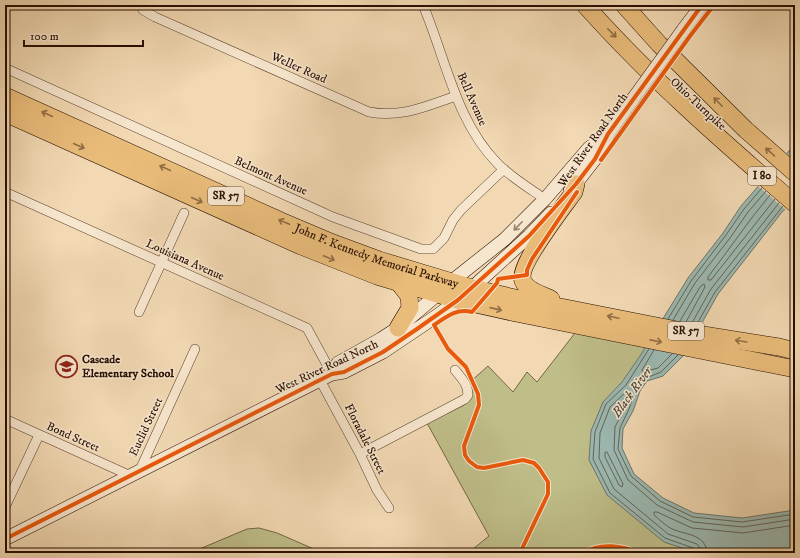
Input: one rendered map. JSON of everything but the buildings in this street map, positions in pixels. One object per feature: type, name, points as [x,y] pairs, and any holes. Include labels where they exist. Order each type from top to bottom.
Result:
[{"type":"highway","name":"Ohio Turnpike","points":[[585,5],[645,68],[730,148],[795,204]]},
{"type":"highway","name":"Ohio Turnpike","points":[[624,6],[659,44],[746,130],[795,173]]},
{"type":"highway","name":"John F. Kennedy Memorial Parkway","points":[[5,96],[281,221],[339,245],[416,272],[518,299],[573,309],[592,320],[795,369]]},
{"type":"highway","name":"John F. Kennedy Memorial Parkway","points":[[5,113],[301,246],[353,267],[399,283],[458,300],[516,313],[592,320],[697,334],[787,349]]},
{"type":"highway","points":[[573,309],[528,287],[523,282],[522,275],[528,260],[574,192],[576,184]]},
{"type":"highway","points":[[398,328],[410,308],[409,296],[399,283]]},
{"type":"street","name":"Weller Road","points":[[140,5],[143,10],[155,17],[369,112],[391,114],[406,113],[456,96]]},
{"type":"street","name":"Bell Avenue","points":[[423,5],[463,114],[478,140],[487,152],[504,169],[545,199]]},
{"type":"street","name":"West River Road North","points":[[5,539],[332,374],[344,372],[383,352],[458,300],[529,236],[576,184],[595,159],[608,134],[702,5]]},
{"type":"street","name":"Belmont Avenue","points":[[5,68],[333,217],[421,249],[433,249],[444,238],[453,220],[461,210],[504,169]]},
{"type":"street","name":"West River Road North","points":[[332,374],[338,362],[398,328],[452,281],[505,239],[545,199],[589,148],[608,134]]},
{"type":"street","name":"Louisiana Avenue","points":[[5,192],[307,328],[332,374]]},
{"type":"street","points":[[139,312],[184,213]]},
{"type":"street","name":"Euclid Street","points":[[135,474],[195,349]]},
{"type":"street","points":[[360,454],[465,399],[468,395],[467,387],[455,370]]},
{"type":"street","name":"Floradale Street","points":[[320,380],[360,454],[377,490],[389,508]]},
{"type":"street","name":"Bond Street","points":[[5,420],[135,474]]},
{"type":"street","points":[[5,507],[39,434]]},
{"type":"shaded area","points":[[575,333],[662,350],[625,397],[608,461],[667,523],[795,530],[795,553],[468,553],[489,536],[427,423],[467,403],[469,383],[488,366],[513,392],[527,372],[537,382]]},
{"type":"shaded area","points":[[259,528],[277,533],[323,553],[190,553],[247,529]]},
{"type":"water","name":"Black River","points":[[795,144],[795,201],[782,212],[718,294],[684,355],[663,376],[647,381],[640,391],[633,411],[623,429],[622,448],[634,474],[663,498],[694,513],[742,518],[795,510],[795,550],[779,553],[697,553],[664,542],[607,495],[589,460],[591,431],[603,402],[622,382],[640,356],[688,278],[723,233],[741,206]]},
{"type":"pier","points":[[785,152],[795,160],[795,204],[787,211],[757,185]]},
{"type":"cycle path","points":[[5,539],[332,374],[344,372],[383,352],[458,300],[529,236],[576,184],[595,159],[608,134],[702,5]]},
{"type":"cycle path","points":[[601,160],[714,5]]},
{"type":"cycle path","points":[[520,553],[548,494],[548,482],[534,463],[523,460],[484,468],[477,467],[469,461],[465,455],[464,446],[479,405],[478,394],[466,367],[448,349],[434,325],[456,312],[472,312],[497,283],[498,279],[527,275],[527,270],[532,259],[577,192]]},
{"type":"cycle path","points":[[584,553],[597,547],[604,546],[626,548],[639,553]]},
{"type":"place","name":"Cascade Elementary School","points":[[67,366]]}]
